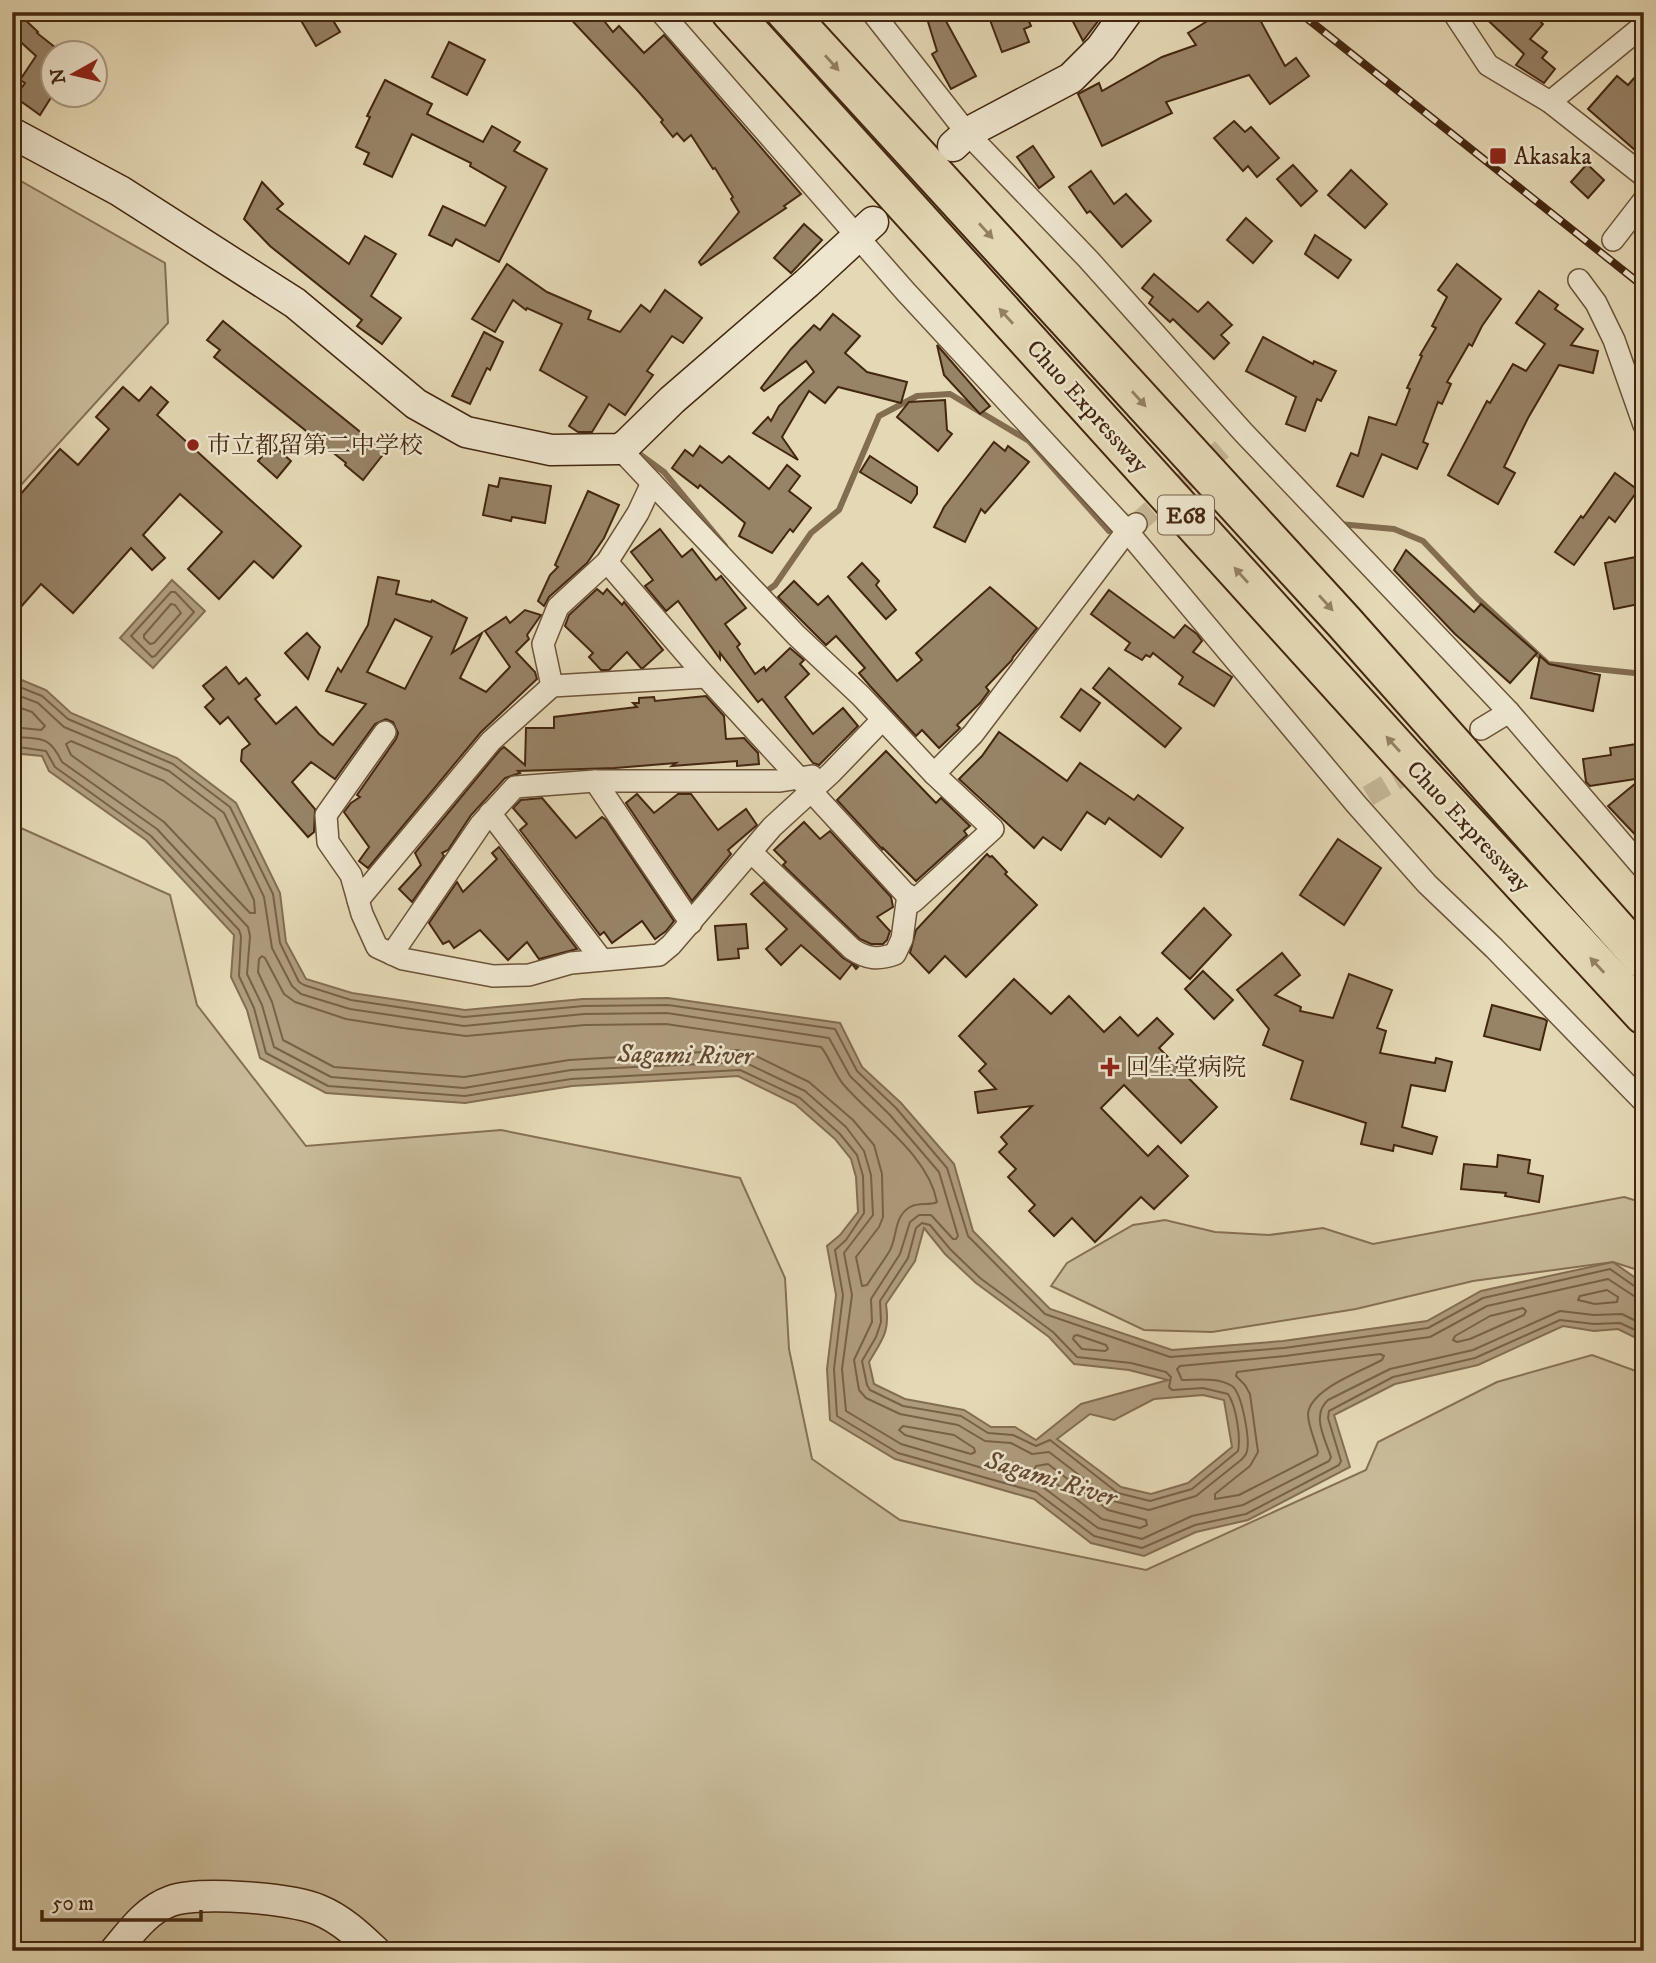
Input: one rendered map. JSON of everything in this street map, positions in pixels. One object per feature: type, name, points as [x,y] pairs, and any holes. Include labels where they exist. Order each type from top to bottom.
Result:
[{"type":"highway","name":"Chuo Expressway","points":[[731,12],[1406,758],[1644,1015]]},
{"type":"highway","name":"Chuo Expressway","points":[[786,12],[1344,622],[1644,960]]},
{"type":"street","points":[[661,12],[865,229],[1132,528],[1362,800],[1427,884],[1494,948],[1644,1102]]},
{"type":"street","points":[[872,12],[960,140],[1088,258],[1236,438],[1509,712],[1642,863]]},
{"type":"street","points":[[960,140],[1071,78],[1101,48],[1127,12]]},
{"type":"street","points":[[1453,12],[1488,65],[1550,102],[1644,176]]},
{"type":"street","points":[[1550,102],[1644,25]]},
{"type":"street","points":[[12,133],[120,191],[295,303],[416,404],[466,432],[551,450],[620,449],[865,229]]},
{"type":"street","points":[[1613,240],[1644,200]]},
{"type":"street","points":[[1579,280],[1597,303],[1615,340],[1644,425]]},
{"type":"street","points":[[607,562],[706,677],[914,902],[993,829],[934,774],[861,696],[796,635],[620,449]]},
{"type":"street","points":[[552,686],[543,644],[558,607],[607,562],[638,513],[652,483]]},
{"type":"street","points":[[934,774],[974,734],[1132,528]]},
{"type":"street","points":[[358,900],[491,741],[552,686],[706,677]]},
{"type":"street","points":[[1482,729],[1509,712]]},
{"type":"street","points":[[385,732],[326,815],[328,842],[351,875],[377,947],[403,960],[493,976],[529,975],[571,963],[659,954],[671,945],[691,922],[806,784],[831,773],[881,720]]},
{"type":"street","points":[[392,954],[481,824],[515,787],[595,781],[780,781],[806,784]]},
{"type":"street","points":[[595,781],[691,922]]},
{"type":"street","points":[[490,813],[602,960]]},
{"type":"street","points":[[751,852],[852,949],[863,956],[880,960],[895,954],[902,939],[908,895]]},
{"type":"street","points":[[116,1951],[140,1920],[170,1901],[203,1896],[272,1900],[318,1910],[353,1930],[375,1951]]},
{"type":"shaded area","points":[[12,176],[165,263],[168,323],[12,495]]},
{"type":"shaded area","points":[[12,824],[170,895],[197,1005],[306,1146],[501,1130],[740,1178],[785,1278],[789,1349],[812,1459],[900,1520],[1146,1570],[1366,1470],[1378,1442],[1497,1382],[1592,1355],[1644,1374],[1644,1951],[12,1951]]},
{"type":"shaded area","points":[[1624,1197],[1644,1203],[1644,1272],[1613,1262],[1473,1281],[1356,1309],[1212,1332],[1144,1330],[1051,1286],[1067,1263],[1133,1225],[1165,1220],[1215,1232],[1269,1235],[1323,1228],[1373,1244]]},
{"type":"water","points":[[172,580],[205,611],[153,668],[120,638]]},
{"type":"water","name":"Sagami River","points":[[12,676],[46,690],[71,713],[177,758],[236,803],[280,893],[286,942],[306,979],[352,993],[465,1010],[583,999],[668,998],[840,1023],[862,1067],[901,1103],[954,1164],[973,1231],[1050,1309],[1172,1350],[1283,1341],[1427,1321],[1481,1291],[1613,1262],[1644,1284],[1644,1342],[1618,1329],[1594,1331],[1563,1326],[1478,1365],[1395,1384],[1334,1415],[1350,1467],[1248,1520],[1196,1532],[1144,1556],[1091,1543],[1034,1499],[895,1459],[830,1420],[827,1369],[836,1295],[827,1246],[840,1235],[858,1212],[856,1177],[851,1159],[835,1139],[795,1104],[738,1076],[572,1086],[465,1103],[326,1093],[260,1058],[247,1010],[231,977],[234,935],[146,840],[49,771],[42,756],[12,753]],"holes":[[[924,1228],[945,1254],[976,1283],[1049,1337],[1074,1364],[1129,1370],[1168,1380],[1081,1404],[1036,1440],[1015,1427],[991,1427],[964,1410],[905,1399],[874,1384],[869,1362],[886,1328],[886,1304],[915,1261]],[[1203,1395],[1224,1400],[1232,1447],[1188,1483],[1151,1494],[1121,1487],[1057,1439],[1090,1414],[1114,1420],[1154,1399]]]},
{"type":"building","points":[[12,12],[17,12],[43,38],[38,38],[38,108],[44,108],[40,115],[15,97],[25,83],[20,80],[36,56],[12,34]]},
{"type":"building","points":[[296,12],[328,12],[340,32],[316,46]]},
{"type":"building","points":[[564,12],[597,12],[613,32],[619,26],[644,53],[664,35],[801,194],[784,206],[786,208],[701,265],[699,262],[739,212],[731,199],[733,197],[691,135],[684,141],[677,133],[673,137],[661,122],[663,120],[638,91]]},
{"type":"building","points":[[925,12],[941,12],[976,76],[951,89],[932,54],[937,51]]},
{"type":"building","points":[[987,12],[1025,12],[1031,26],[1024,29],[1029,42],[1002,52]]},
{"type":"building","points":[[1068,12],[1105,12],[1083,41]]},
{"type":"building","points":[[1222,12],[1249,12],[1254,20],[1259,18],[1285,66],[1296,58],[1309,76],[1270,104],[1249,75],[1166,102],[1172,113],[1102,146],[1078,94],[1099,83],[1102,91],[1162,57],[1196,45],[1188,33]]},
{"type":"building","points":[[1479,12],[1530,12],[1543,24],[1530,39],[1547,52],[1542,58],[1555,69],[1544,83],[1516,65],[1524,54]]},
{"type":"building","points":[[449,42],[485,60],[467,95],[432,77]]},
{"type":"building","points":[[1644,67],[1644,158],[1588,109],[1617,76],[1628,85]]},
{"type":"building","points":[[385,80],[432,104],[427,114],[483,142],[492,126],[520,142],[514,151],[547,169],[499,262],[456,239],[452,246],[429,235],[443,206],[485,226],[506,187],[470,166],[471,163],[412,134],[392,177],[364,164],[369,153],[356,147],[370,117],[367,116]]},
{"type":"building","points":[[1234,121],[1245,132],[1251,127],[1279,158],[1257,177],[1248,166],[1243,171],[1214,138]]},
{"type":"building","points":[[1033,146],[1054,177],[1039,188],[1017,157]]},
{"type":"building","points":[[1587,164],[1604,180],[1588,198],[1571,182]]},
{"type":"building","points":[[1293,165],[1317,191],[1301,206],[1277,179]]},
{"type":"building","points":[[1351,170],[1387,204],[1365,228],[1328,195]]},
{"type":"building","points":[[1091,171],[1114,204],[1126,194],[1151,221],[1122,247],[1090,211],[1087,213],[1069,187]]},
{"type":"building","points":[[262,182],[283,204],[277,209],[349,264],[365,236],[396,254],[371,296],[401,318],[382,344],[357,326],[362,320],[270,246],[244,219]]},
{"type":"building","points":[[1246,218],[1272,241],[1253,263],[1227,240]]},
{"type":"building","points":[[804,224],[822,240],[791,273],[774,258]]},
{"type":"building","points":[[1315,235],[1351,260],[1338,278],[1305,254]]},
{"type":"building","points":[[507,264],[547,292],[591,311],[588,319],[620,332],[641,305],[650,312],[665,290],[702,318],[683,343],[672,336],[647,371],[653,375],[625,415],[609,404],[592,432],[578,432],[569,426],[587,397],[540,370],[562,324],[527,308],[526,310],[513,300],[495,332],[472,319]]},
{"type":"building","points":[[1457,264],[1501,299],[1472,346],[1469,344],[1447,382],[1451,384],[1442,404],[1438,402],[1423,442],[1428,444],[1417,469],[1382,454],[1363,497],[1337,486],[1351,453],[1358,456],[1369,417],[1396,425],[1410,389],[1407,388],[1422,356],[1420,355],[1436,328],[1432,326],[1447,297],[1438,290]]},
{"type":"building","points":[[1154,274],[1198,312],[1208,302],[1232,325],[1221,335],[1229,343],[1214,359],[1173,319],[1170,322],[1149,303],[1153,297],[1142,288]]},
{"type":"building","points":[[1539,291],[1558,305],[1555,309],[1583,329],[1571,345],[1598,351],[1593,373],[1559,365],[1528,418],[1504,467],[1515,473],[1498,504],[1448,475],[1487,401],[1490,403],[1513,364],[1526,371],[1545,344],[1516,323]]},
{"type":"building","points":[[833,314],[860,336],[845,353],[867,372],[907,382],[901,403],[838,387],[825,403],[809,391],[782,437],[798,460],[753,433],[768,417],[771,421],[779,406],[814,372],[806,361],[764,391],[761,388],[791,349],[814,325],[820,330]]},
{"type":"building","points":[[223,321],[385,452],[363,480],[345,465],[346,463],[214,357],[220,350],[207,340]]},
{"type":"building","points":[[484,332],[503,342],[470,404],[452,396]]},
{"type":"building","points":[[1263,337],[1313,364],[1314,361],[1336,371],[1321,401],[1317,399],[1305,431],[1286,424],[1296,397],[1246,371]]},
{"type":"building","points":[[937,345],[990,406],[980,414],[944,375]]},
{"type":"building","points":[[123,387],[139,401],[151,387],[168,402],[157,415],[301,546],[273,578],[254,561],[219,599],[188,569],[222,532],[180,494],[143,535],[165,558],[152,570],[131,548],[73,613],[41,584],[12,617],[12,504],[60,449],[78,465],[109,429],[96,417]]},
{"type":"building","points":[[945,400],[947,430],[952,434],[938,451],[897,417],[909,402]]},
{"type":"building","points":[[994,442],[1005,451],[1008,446],[1029,462],[985,513],[981,509],[965,542],[934,527],[944,507]]},
{"type":"building","points":[[272,444],[291,461],[277,478],[258,461]]},
{"type":"building","points":[[700,446],[722,463],[729,456],[769,489],[787,465],[800,476],[789,491],[811,508],[793,532],[790,529],[772,553],[739,536],[745,523],[700,485],[698,488],[672,468],[685,450],[693,456]]},
{"type":"building","points":[[870,456],[917,487],[917,494],[911,503],[860,472]]},
{"type":"building","points":[[1615,473],[1638,490],[1615,522],[1609,517],[1574,565],[1555,552]]},
{"type":"building","points":[[500,478],[551,486],[545,523],[512,517],[511,521],[483,515],[489,485],[498,487]]},
{"type":"building","points":[[588,491],[619,505],[604,538],[587,563],[549,597],[544,606],[538,601],[550,575],[558,567],[555,565]]},
{"type":"building","points":[[660,529],[682,557],[692,549],[716,580],[721,576],[746,608],[725,624],[740,644],[737,647],[755,674],[764,667],[766,671],[790,648],[804,660],[800,664],[809,674],[785,697],[813,734],[843,708],[858,726],[819,765],[813,763],[762,699],[758,702],[720,653],[720,659],[678,601],[666,611],[645,586],[653,580],[631,552]]},
{"type":"building","points":[[1406,550],[1474,612],[1481,604],[1537,653],[1510,683],[1455,634],[1394,570]]},
{"type":"building","points":[[1641,556],[1644,603],[1614,609],[1605,563]]},
{"type":"building","points":[[862,563],[879,581],[876,585],[896,610],[886,619],[848,577]]},
{"type":"building","points":[[378,577],[399,581],[396,594],[431,602],[432,600],[467,618],[452,653],[482,633],[460,678],[486,692],[510,667],[485,631],[506,617],[510,623],[525,610],[541,615],[527,635],[529,639],[516,652],[535,672],[537,679],[481,732],[368,868],[359,861],[369,847],[344,812],[360,797],[357,795],[396,739],[398,733],[393,722],[386,719],[375,724],[335,779],[311,762],[292,782],[315,809],[314,832],[308,837],[241,761],[242,750],[250,744],[228,717],[220,724],[205,707],[214,699],[203,686],[226,667],[239,684],[246,678],[260,695],[255,699],[276,724],[296,707],[319,734],[333,745],[366,704],[326,691],[338,668],[341,672],[368,625]],"holes":[[[395,619],[432,637],[405,689],[367,672]]]},
{"type":"building","points":[[794,581],[818,605],[828,596],[897,681],[922,660],[916,653],[990,587],[1037,628],[986,687],[989,691],[957,725],[960,728],[939,748],[922,730],[916,736],[870,686],[859,673],[865,668],[836,636],[826,645],[778,597]]},
{"type":"building","points":[[597,589],[603,594],[607,589],[622,605],[624,602],[663,650],[643,668],[627,652],[609,670],[601,670],[589,657],[593,653],[565,626],[569,615]]},
{"type":"building","points":[[1109,590],[1174,638],[1185,625],[1197,634],[1202,641],[1193,652],[1232,677],[1214,706],[1179,684],[1183,677],[1153,653],[1142,660],[1125,650],[1130,643],[1091,614]]},
{"type":"building","points":[[307,633],[320,647],[308,679],[285,653]]},
{"type":"building","points":[[1540,656],[1549,664],[1600,675],[1593,711],[1531,698]]},
{"type":"building","points":[[1109,668],[1181,728],[1165,747],[1093,688]]},
{"type":"building","points":[[1081,689],[1100,703],[1080,731],[1061,717]]},
{"type":"building","points":[[706,696],[724,716],[726,739],[744,738],[758,753],[759,764],[737,766],[737,761],[518,771],[520,773],[505,778],[471,815],[448,850],[442,853],[444,856],[412,902],[399,889],[421,865],[415,853],[500,750],[504,747],[525,765],[526,728],[554,728],[554,717],[637,707],[633,703],[639,703],[639,698],[654,697],[655,701]]},
{"type":"building","points":[[999,732],[1067,781],[1080,763],[1134,800],[1138,795],[1183,828],[1161,857],[1109,818],[1105,824],[1087,812],[1061,850],[1043,837],[1034,848],[959,779],[982,756]]},
{"type":"building","points":[[1637,744],[1644,777],[1644,844],[1608,806],[1642,778],[1590,786],[1586,782],[1583,759],[1611,755],[1610,748]]},
{"type":"building","points":[[886,751],[936,803],[941,798],[970,826],[964,831],[967,835],[916,881],[837,800]]},
{"type":"building","points":[[637,794],[654,813],[678,794],[691,794],[718,830],[746,809],[757,825],[728,850],[731,854],[692,901],[626,803]]},
{"type":"building","points":[[542,798],[576,838],[602,817],[606,820],[674,921],[666,931],[655,939],[642,921],[612,943],[604,932],[600,935],[520,830],[527,824],[513,808],[521,800]]},
{"type":"building","points":[[804,822],[820,839],[830,831],[891,897],[893,907],[877,917],[890,931],[883,944],[871,944],[860,939],[783,865],[786,862],[774,850]]},
{"type":"building","points":[[1338,839],[1381,868],[1344,925],[1300,895]]},
{"type":"building","points":[[499,847],[577,949],[539,959],[527,942],[508,960],[480,930],[454,948],[449,941],[443,944],[429,923],[457,882],[463,892],[497,859],[492,853]]},
{"type":"building","points":[[987,854],[992,856],[1007,872],[1005,874],[1037,905],[966,977],[945,956],[929,973],[910,953],[916,930]]},
{"type":"building","points":[[764,882],[843,958],[858,967],[856,969],[852,964],[840,979],[801,945],[781,965],[766,949],[787,929],[751,894]]},
{"type":"building","points":[[1204,908],[1231,935],[1190,979],[1162,953]]},
{"type":"building","points":[[746,924],[748,948],[738,949],[739,958],[718,960],[715,926]]},
{"type":"building","points":[[1282,953],[1300,975],[1275,995],[1301,1007],[1300,1011],[1333,1018],[1349,974],[1392,990],[1377,1028],[1386,1031],[1380,1053],[1435,1063],[1436,1058],[1452,1062],[1445,1091],[1411,1085],[1402,1127],[1437,1137],[1432,1154],[1394,1145],[1393,1151],[1361,1144],[1366,1123],[1291,1099],[1303,1061],[1263,1045],[1269,1029],[1237,990]]},
{"type":"building","points":[[1203,971],[1233,1000],[1214,1019],[1185,989]]},
{"type":"building","points":[[1014,979],[1051,1014],[1069,996],[1104,1032],[1120,1017],[1138,1036],[1157,1018],[1173,1034],[1159,1048],[1217,1107],[1181,1143],[1124,1085],[1101,1108],[1148,1156],[1158,1146],[1188,1176],[1154,1209],[1141,1197],[1095,1242],[1072,1218],[1054,1236],[1029,1211],[1035,1205],[1008,1177],[1016,1169],[999,1152],[1007,1144],[1001,1137],[1032,1106],[978,1113],[975,1092],[996,1089],[979,1071],[986,1064],[959,1036]]},
{"type":"building","points":[[1492,1005],[1547,1021],[1540,1050],[1484,1036]]},
{"type":"building","points":[[1498,1155],[1530,1160],[1528,1173],[1543,1176],[1539,1202],[1505,1196],[1506,1193],[1461,1189],[1464,1164],[1497,1167]]},
{"type":"waterway","points":[[763,592],[775,585],[811,533],[839,510],[879,416],[917,396],[950,394],[1029,441],[1109,531]]},
{"type":"waterway","points":[[634,450],[664,472],[725,546]]},
{"type":"waterway","points":[[1339,524],[1394,529],[1423,541],[1477,598],[1548,664],[1644,674]]},
{"type":"tunnel","points":[[1136,524],[1229,443]]},
{"type":"tunnel","points":[[1368,796],[1462,741]]},
{"type":"railway","points":[[1299,12],[1644,287]]},
{"type":"place","name":"Akasaka","points":[[1498,156]]},
{"type":"place","name":"市立都留第二中学校","points":[[193,445]]},
{"type":"place","name":"回生堂病院","points":[[1110,1067]]}]
